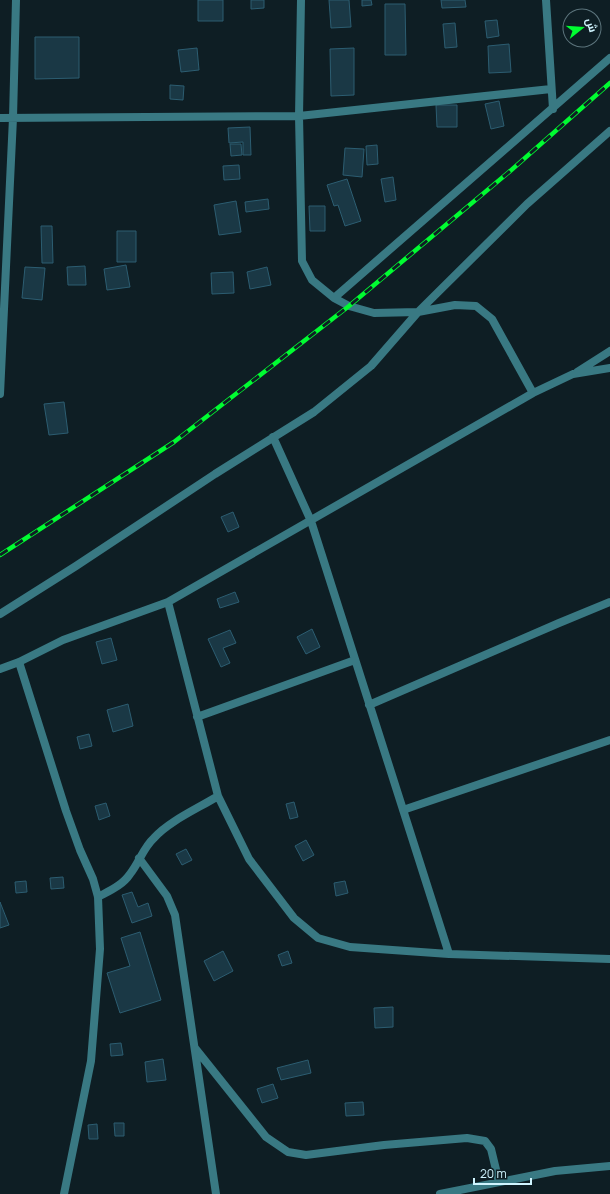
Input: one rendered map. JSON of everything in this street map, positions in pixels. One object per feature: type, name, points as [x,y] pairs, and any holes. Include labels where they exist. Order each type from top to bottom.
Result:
[{"type":"street","points":[[0,394],[3,276],[13,118],[16,0]]},
{"type":"street","points":[[302,0],[299,116],[302,261],[312,280],[334,298],[349,306],[374,313],[418,312],[454,306],[476,306],[492,319],[533,393]]},
{"type":"street","points":[[546,0],[553,109]]},
{"type":"street","points":[[334,298],[610,58]]},
{"type":"street","points":[[0,118],[299,116],[551,89]]},
{"type":"street","points":[[0,614],[76,566],[215,474],[314,412],[371,366],[418,312],[527,204],[610,131]]},
{"type":"street","points":[[0,668],[19,662],[63,640],[168,602],[533,393],[573,374],[610,351]]},
{"type":"street","points":[[573,374],[610,368]]},
{"type":"street","points":[[273,438],[311,521],[449,954]]},
{"type":"street","points":[[168,602],[218,796],[250,859],[294,918],[318,938],[350,947],[449,954],[610,959]]},
{"type":"street","points":[[369,705],[610,602]]},
{"type":"street","points":[[197,717],[355,660]]},
{"type":"street","points":[[19,662],[66,811],[80,850],[93,878],[98,897],[100,949],[91,1061],[64,1194]]},
{"type":"street","points":[[403,810],[610,740]]},
{"type":"street","points":[[98,897],[116,887],[130,875],[139,858],[153,838],[164,829],[218,796]]},
{"type":"street","points":[[139,858],[167,896],[175,915],[216,1194]]},
{"type":"street","points":[[195,1048],[266,1138],[288,1152],[306,1155],[384,1145],[467,1138],[485,1141],[491,1150],[499,1182]]},
{"type":"street","points":[[440,1194],[555,1171],[610,1166]]},
{"type":"building","points":[[198,0],[223,0],[223,21],[198,21]]},
{"type":"building","points":[[251,0],[264,0],[264,8],[251,9]]},
{"type":"building","points":[[329,0],[349,0],[351,27],[331,28]]},
{"type":"building","points":[[362,0],[371,0],[372,5],[362,6]]},
{"type":"building","points":[[441,0],[465,0],[466,7],[442,8]]},
{"type":"building","points":[[385,4],[405,4],[406,55],[385,55]]},
{"type":"building","points":[[497,20],[499,36],[487,38],[485,21]]},
{"type":"building","points":[[455,23],[457,47],[445,48],[443,24]]},
{"type":"building","points":[[35,37],[79,37],[79,78],[35,79]]},
{"type":"building","points":[[509,44],[511,72],[489,73],[488,46]]},
{"type":"building","points":[[197,48],[199,70],[181,72],[178,50]]},
{"type":"building","points":[[354,48],[354,95],[331,96],[330,49]]},
{"type":"building","points":[[170,85],[184,86],[183,100],[170,99]]},
{"type":"building","points":[[499,101],[504,126],[491,129],[485,104]]},
{"type":"building","points":[[436,105],[457,105],[457,127],[437,127]]},
{"type":"building","points":[[250,127],[251,155],[243,155],[243,142],[229,143],[228,128]]},
{"type":"building","points":[[230,144],[241,144],[242,155],[231,156]]},
{"type":"building","points":[[377,145],[378,164],[367,165],[366,146]]},
{"type":"building","points":[[345,148],[364,149],[362,177],[343,175]]},
{"type":"building","points":[[239,165],[240,179],[224,180],[223,166]]},
{"type":"building","points":[[393,177],[396,200],[385,202],[381,179]]},
{"type":"building","points":[[347,179],[361,221],[345,226],[338,205],[334,206],[327,185]]},
{"type":"building","points":[[268,199],[269,209],[246,212],[245,202]]},
{"type":"building","points":[[236,201],[241,232],[219,235],[214,205]]},
{"type":"building","points":[[309,206],[325,206],[325,231],[310,231]]},
{"type":"building","points":[[41,226],[52,226],[53,263],[42,263]]},
{"type":"building","points":[[117,231],[136,231],[136,262],[117,262]]},
{"type":"building","points":[[126,265],[130,287],[107,290],[104,269]]},
{"type":"building","points":[[85,266],[86,285],[68,285],[67,267]]},
{"type":"building","points":[[25,267],[45,268],[42,300],[22,298]]},
{"type":"building","points":[[267,267],[271,285],[250,289],[247,272]]},
{"type":"building","points":[[233,272],[234,293],[212,294],[211,273]]},
{"type":"building","points":[[64,402],[68,433],[49,435],[44,404]]},
{"type":"building","points":[[233,512],[239,527],[228,532],[221,517]]},
{"type":"building","points":[[235,592],[239,602],[220,608],[217,599]]},
{"type":"building","points":[[312,629],[320,647],[306,654],[297,637]]},
{"type":"building","points":[[230,630],[236,643],[223,648],[230,663],[221,667],[208,639]]},
{"type":"building","points":[[111,638],[117,660],[102,664],[96,642]]},
{"type":"building","points":[[128,704],[133,726],[113,732],[107,710]]},
{"type":"building","points":[[89,734],[92,746],[80,749],[77,737]]},
{"type":"building","points":[[294,802],[298,817],[290,819],[286,804]]},
{"type":"building","points":[[106,803],[110,816],[99,820],[95,806]]},
{"type":"building","points":[[306,840],[314,855],[303,861],[295,846]]},
{"type":"building","points":[[186,849],[192,860],[182,865],[176,854]]},
{"type":"building","points":[[63,877],[64,888],[51,889],[50,878]]},
{"type":"building","points":[[26,881],[27,892],[16,893],[15,882]]},
{"type":"building","points":[[345,881],[348,893],[336,896],[334,883]]},
{"type":"building","points":[[132,892],[138,907],[148,903],[152,916],[132,923],[122,895]]},
{"type":"building","points":[[0,902],[9,925],[0,928]]},
{"type":"building","points":[[140,932],[161,1000],[120,1013],[107,973],[130,966],[121,938]]},
{"type":"building","points":[[223,951],[233,971],[214,981],[204,961]]},
{"type":"building","points":[[288,951],[292,963],[282,966],[278,955]]},
{"type":"building","points":[[393,1007],[393,1027],[375,1028],[374,1008]]},
{"type":"building","points":[[121,1043],[123,1055],[111,1056],[110,1044]]},
{"type":"building","points":[[163,1059],[166,1080],[147,1082],[145,1062]]},
{"type":"building","points":[[308,1060],[311,1073],[281,1080],[277,1068]]},
{"type":"building","points":[[273,1084],[278,1098],[262,1103],[257,1089]]},
{"type":"building","points":[[363,1102],[364,1115],[346,1116],[345,1103]]},
{"type":"building","points":[[114,1123],[124,1123],[124,1136],[115,1136]]},
{"type":"building","points":[[97,1124],[98,1139],[89,1139],[88,1125]]},
{"type":"railway","points":[[0,555],[174,442],[349,306],[509,172],[610,83]]}]
